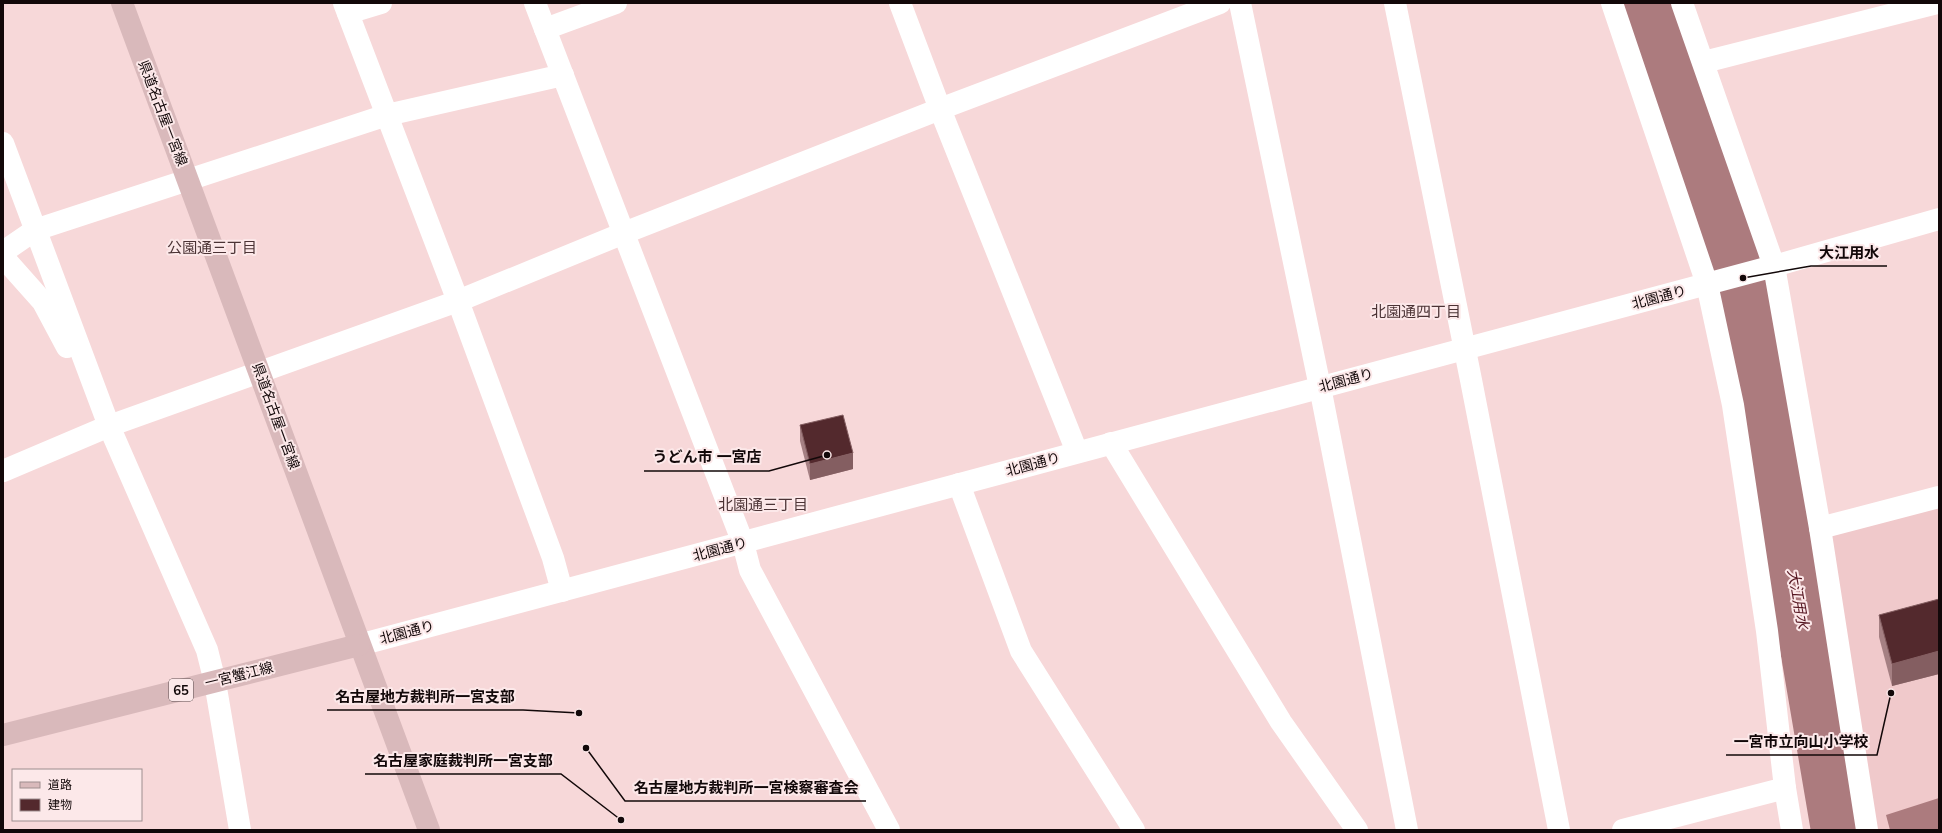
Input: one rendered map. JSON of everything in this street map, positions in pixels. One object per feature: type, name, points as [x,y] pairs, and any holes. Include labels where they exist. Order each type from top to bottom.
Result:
[{"type":"main road","name":"県道名古屋一宮線","points":[[122,3],[260,373],[359,645],[429,830]]},
{"type":"main road","name":"一宮蟹江線","points":[[3,735],[359,645]]},
{"type":"street","points":[[381,3],[346,8],[458,301],[553,558],[562,591]]},
{"type":"street","points":[[535,3],[743,543],[750,570],[889,830]]},
{"type":"street","points":[[545,29],[616,3]]},
{"type":"street","points":[[900,3],[940,109],[1077,452]]},
{"type":"street","points":[[3,471],[109,426],[458,301],[624,233],[940,109],[1220,3]]},
{"type":"street","points":[[1240,3],[1320,386],[1407,830]]},
{"type":"street","points":[[1395,3],[1465,348],[1559,830]]},
{"type":"street","points":[[1612,3],[1707,284],[1732,405],[1767,631],[1785,788],[1792,830]]},
{"type":"street","points":[[1682,3],[1704,62],[1774,266],[1820,528],[1867,830]]},
{"type":"street","points":[[1704,62],[1937,3]]},
{"type":"street","points":[[3,252],[35,230],[387,116],[563,75]]},
{"type":"street","points":[[3,143],[109,426],[206,650],[215,682],[240,830]]},
{"type":"street","name":"北園通り","points":[[359,645],[743,543],[1320,386],[1774,266],[1939,219]]},
{"type":"street","points":[[3,257],[43,302],[109,426]]},
{"type":"street","points":[[1111,443],[1280,722],[1357,830]]},
{"type":"street","points":[[959,484],[1021,651],[1134,830]]},
{"type":"street","points":[[1820,528],[1939,497]]},
{"type":"street","points":[[1623,830],[1785,788]]},
{"type":"shaded area","points":[[1939,506],[1939,830],[1869,830],[1814,537]]},
{"type":"shaded area","points":[[1939,798],[1939,830],[1890,830],[1886,815]]},
{"type":"building","points":[[843,415],[853,453],[810,464],[800,425]]},
{"type":"building","points":[[1939,599],[1939,651],[1892,664],[1879,615]]},
{"type":"waterway","name":"大江用水","points":[[1644,3],[1743,278],[1837,830]]},
{"type":"place","name":"大江用水","points":[[1743,278]]},
{"type":"place","name":"うどん市 一宮店","points":[[827,455]]},
{"type":"place","name":"一宮市立向山小学校","points":[[1891,693]]},
{"type":"place","name":"名古屋地方裁判所一宮支部","points":[[579,713]]},
{"type":"place","name":"名古屋地方裁判所一宮検察審査会","points":[[586,748]]},
{"type":"place","name":"名古屋家庭裁判所一宮支部","points":[[621,820]]},
{"type":"district","name":"公園通三丁目","points":[[212,248]]},
{"type":"district","name":"北園通四丁目","points":[[1416,312]]},
{"type":"district","name":"北園通三丁目","points":[[763,505]]}]
